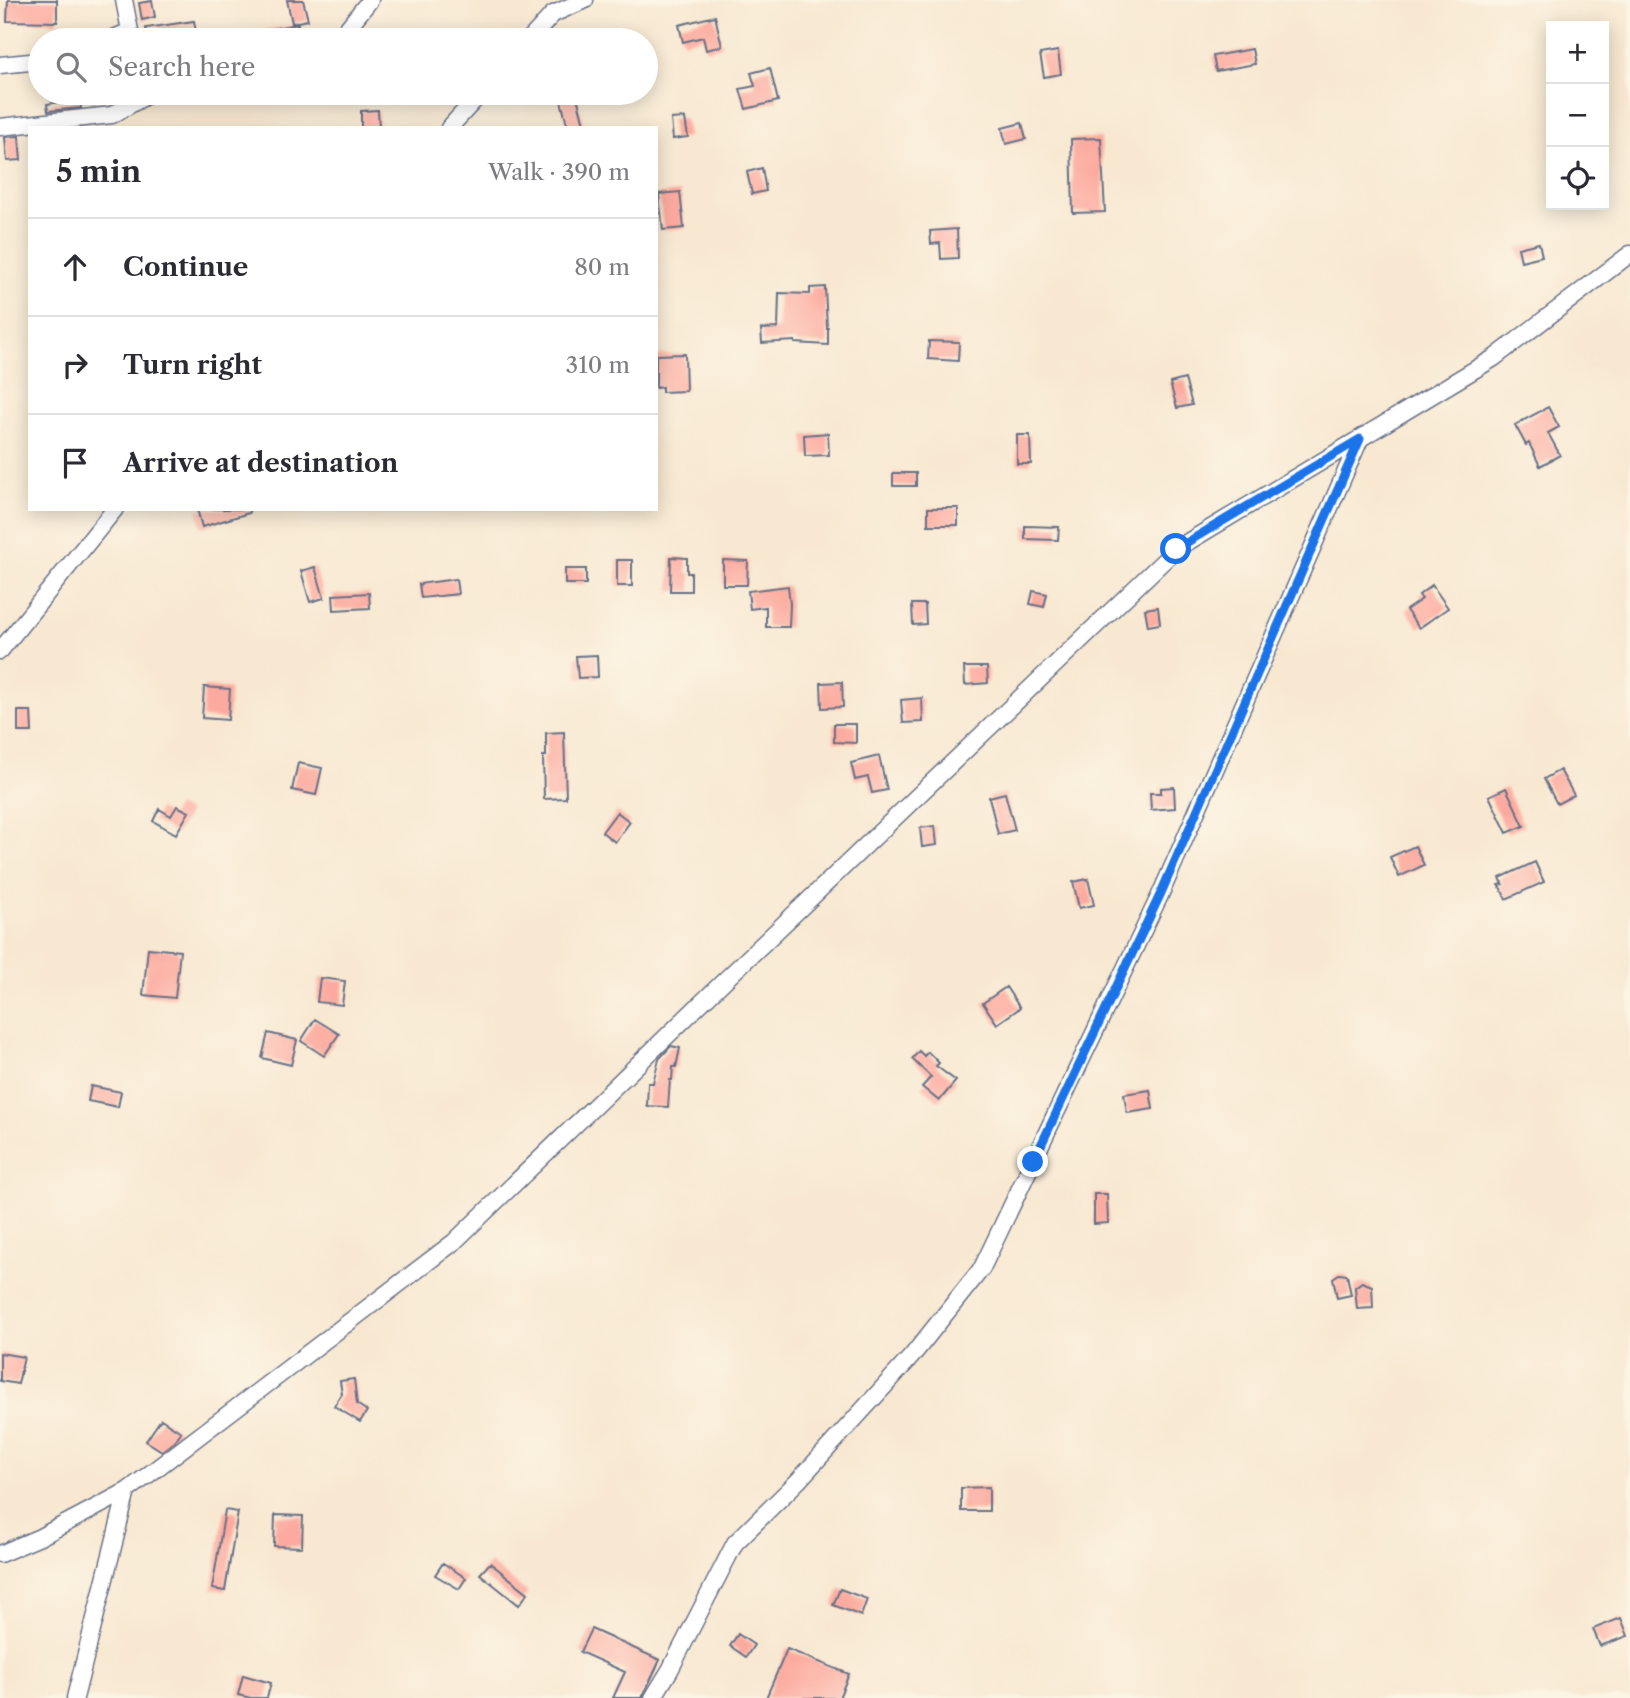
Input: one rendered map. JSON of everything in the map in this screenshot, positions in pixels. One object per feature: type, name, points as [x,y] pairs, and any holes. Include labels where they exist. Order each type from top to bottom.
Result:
[{"type":"street","points":[[124,0],[129,28]]},
{"type":"street","points":[[348,28],[370,0]]},
{"type":"street","points":[[540,28],[553,14],[585,0]]},
{"type":"street","points":[[0,65],[28,62]]},
{"type":"street","points":[[0,127],[112,115],[130,105]]},
{"type":"street","points":[[451,126],[470,105]]},
{"type":"street","points":[[0,1554],[40,1537],[127,1491],[454,1242],[1176,549],[1494,358],[1630,254]]},
{"type":"street","points":[[653,1698],[735,1543],[798,1481],[901,1367],[982,1268],[1161,893],[1360,439]]},
{"type":"street","points":[[0,651],[113,511]]},
{"type":"street","points":[[75,1698],[127,1491]]},
{"type":"building","points":[[8,0],[57,0],[57,22],[7,21]]},
{"type":"building","points":[[287,0],[303,0],[308,20],[292,23]]},
{"type":"building","points":[[152,1],[155,17],[142,20],[139,3]]},
{"type":"building","points":[[715,16],[722,46],[706,50],[703,37],[683,42],[679,25]]},
{"type":"building","points":[[194,21],[195,28],[146,28]]},
{"type":"building","points":[[298,24],[299,28],[277,28]]},
{"type":"building","points":[[1252,49],[1255,64],[1216,71],[1213,56]]},
{"type":"building","points":[[1058,51],[1061,74],[1044,77],[1040,54]]},
{"type":"building","points":[[770,68],[778,101],[746,109],[740,89],[755,86],[751,73]]},
{"type":"building","points":[[47,105],[81,105],[81,108],[48,111]]},
{"type":"building","points":[[562,105],[579,105],[584,126],[567,126]]},
{"type":"building","points":[[378,110],[379,126],[361,126],[361,111]]},
{"type":"building","points":[[685,118],[688,137],[673,139],[671,119]]},
{"type":"building","points":[[1022,123],[1026,139],[1006,144],[1002,128]]},
{"type":"building","points":[[19,136],[21,160],[7,161],[5,137]]},
{"type":"building","points":[[1101,138],[1105,212],[1073,213],[1071,139]]},
{"type":"building","points":[[762,168],[766,191],[752,194],[747,172]]},
{"type":"building","points":[[680,192],[684,228],[663,230],[659,194]]},
{"type":"building","points":[[957,229],[958,258],[941,259],[940,243],[931,244],[930,231]]},
{"type":"building","points":[[1539,243],[1542,256],[1521,261],[1518,248]]},
{"type":"building","points":[[825,287],[828,345],[795,341],[762,343],[761,329],[778,328],[779,293],[810,294],[810,288]]},
{"type":"building","points":[[929,341],[959,342],[958,361],[928,359]]},
{"type":"building","points":[[685,354],[686,391],[662,392],[662,387],[658,388],[658,355]]},
{"type":"building","points":[[1185,379],[1192,405],[1177,408],[1170,383]]},
{"type":"building","points":[[1548,407],[1559,427],[1548,433],[1560,455],[1540,466],[1529,443],[1526,445],[1515,425]]},
{"type":"building","points":[[828,433],[829,455],[805,456],[804,435]]},
{"type":"building","points":[[1017,435],[1030,435],[1031,464],[1017,464]]},
{"type":"building","points":[[893,473],[916,473],[916,486],[893,486]]},
{"type":"building","points":[[928,508],[958,508],[958,525],[928,525]]},
{"type":"building","points":[[198,511],[249,511],[249,513],[202,527]]},
{"type":"building","points":[[1025,526],[1059,527],[1058,540],[1025,539]]},
{"type":"building","points":[[671,557],[687,558],[687,573],[691,573],[691,591],[670,591]]},
{"type":"building","points":[[617,560],[632,560],[632,586],[617,586]]},
{"type":"building","points":[[723,560],[748,561],[747,585],[723,585]]},
{"type":"building","points":[[315,567],[324,598],[310,602],[301,571]]},
{"type":"building","points":[[565,569],[586,569],[586,584],[565,584]]},
{"type":"building","points":[[456,579],[458,594],[421,598],[419,584]]},
{"type":"building","points":[[1432,585],[1448,608],[1419,628],[1406,610],[1422,599],[1419,595]]},
{"type":"building","points":[[788,586],[789,627],[766,627],[766,607],[750,609],[748,591]]},
{"type":"building","points":[[1033,591],[1047,594],[1044,607],[1030,604]]},
{"type":"building","points":[[369,593],[370,608],[334,610],[333,595]]},
{"type":"building","points":[[912,604],[925,604],[926,624],[913,625]]},
{"type":"building","points":[[1158,607],[1160,624],[1148,626],[1145,609]]},
{"type":"building","points":[[597,655],[598,677],[578,678],[576,656]]},
{"type":"building","points":[[964,667],[987,667],[988,683],[965,685]]},
{"type":"building","points":[[842,682],[843,707],[822,708],[821,683]]},
{"type":"building","points":[[204,687],[230,689],[228,720],[202,718]]},
{"type":"building","points":[[922,698],[923,722],[903,723],[901,700]]},
{"type":"building","points":[[18,711],[31,711],[32,732],[18,732]]},
{"type":"building","points":[[834,724],[856,724],[856,743],[834,742]]},
{"type":"building","points":[[564,732],[566,798],[544,799],[543,756],[546,756],[546,733]]},
{"type":"building","points":[[879,756],[887,790],[872,793],[868,777],[855,780],[851,763]]},
{"type":"building","points":[[298,763],[322,768],[316,795],[292,790]]},
{"type":"building","points":[[1560,770],[1574,795],[1557,804],[1544,779]]},
{"type":"building","points":[[1174,787],[1175,808],[1151,810],[1150,793],[1161,793],[1161,788]]},
{"type":"building","points":[[1506,788],[1524,826],[1507,833],[1489,796]]},
{"type":"building","points":[[1005,793],[1015,830],[998,834],[989,797]]},
{"type":"building","points":[[177,806],[189,812],[176,834],[153,821],[159,809],[171,816]]},
{"type":"building","points":[[617,812],[630,822],[615,842],[602,832]]},
{"type":"building","points":[[935,826],[937,845],[922,847],[920,828]]},
{"type":"building","points":[[1415,846],[1424,865],[1399,877],[1390,857]]},
{"type":"building","points":[[1535,862],[1544,882],[1506,899],[1499,885],[1503,884],[1500,878]]},
{"type":"building","points":[[1088,879],[1094,905],[1079,908],[1073,882]]},
{"type":"building","points":[[148,948],[180,951],[175,998],[143,995]]},
{"type":"building","points":[[320,978],[345,981],[342,1005],[317,1002]]},
{"type":"building","points":[[1006,987],[1020,1008],[997,1024],[983,1003]]},
{"type":"building","points":[[315,1019],[339,1034],[324,1056],[301,1041]]},
{"type":"building","points":[[268,1033],[297,1040],[291,1065],[262,1058]]},
{"type":"building","points":[[671,1046],[680,1048],[670,1080],[668,1107],[647,1106],[648,1083],[653,1083],[659,1059]]},
{"type":"building","points":[[919,1051],[924,1056],[928,1052],[939,1063],[936,1066],[956,1081],[939,1101],[922,1087],[931,1077],[912,1059]]},
{"type":"building","points":[[91,1086],[121,1092],[118,1107],[88,1101]]},
{"type":"building","points":[[1150,1090],[1153,1109],[1127,1113],[1124,1094]]},
{"type":"building","points":[[1094,1194],[1107,1194],[1108,1223],[1094,1224]]},
{"type":"building","points":[[1339,1274],[1347,1275],[1351,1295],[1337,1298],[1333,1278]]},
{"type":"building","points":[[1362,1282],[1372,1286],[1373,1308],[1357,1309],[1355,1287]]},
{"type":"building","points":[[0,1353],[24,1357],[18,1384],[0,1381]]},
{"type":"building","points":[[354,1379],[357,1404],[367,1411],[360,1422],[334,1406],[342,1394],[340,1381]]},
{"type":"building","points":[[161,1419],[181,1432],[175,1441],[162,1451],[146,1441]]},
{"type":"building","points":[[989,1487],[989,1511],[961,1511],[961,1488]]},
{"type":"building","points":[[225,1510],[238,1512],[225,1591],[212,1589]]},
{"type":"building","points":[[275,1515],[303,1516],[302,1547],[274,1546]]},
{"type":"building","points":[[443,1563],[466,1578],[459,1589],[435,1575]]},
{"type":"building","points":[[490,1563],[528,1593],[519,1605],[480,1574]]},
{"type":"building","points":[[840,1589],[867,1599],[861,1616],[833,1605]]},
{"type":"building","points":[[1621,1618],[1628,1636],[1600,1646],[1593,1629]]},
{"type":"building","points":[[591,1629],[660,1660],[642,1698],[613,1698],[625,1672],[580,1652]]},
{"type":"building","points":[[738,1634],[754,1645],[746,1657],[730,1646]]},
{"type":"building","points":[[787,1649],[849,1674],[839,1698],[766,1698]]},
{"type":"building","points":[[243,1675],[271,1683],[267,1698],[238,1695]]},
{"type":"route","points":[[1033,1162],[1161,893],[1360,439],[1176,549]]}]
